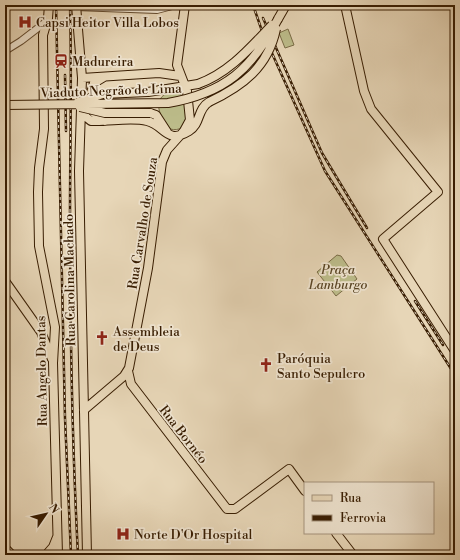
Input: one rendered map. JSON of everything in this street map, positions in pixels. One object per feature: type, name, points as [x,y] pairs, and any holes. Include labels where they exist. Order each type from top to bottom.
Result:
[{"type":"main road","name":"Rua Angelo Dantas","points":[[49,5],[43,35],[44,129],[39,168],[38,192],[40,252],[44,279],[54,319],[53,364],[58,555]]},
{"type":"main road","name":"Rua Carvalho de Souza","points":[[128,371],[148,268],[162,162],[169,146],[181,135],[190,120],[189,102],[177,63],[185,5]]},
{"type":"main road","points":[[345,5],[364,91],[371,109],[438,192],[383,239],[455,352]]},
{"type":"main road","name":"Rua Carolina Machado","points":[[76,6],[82,78],[79,171],[87,555]]},
{"type":"main road","points":[[72,105],[103,94],[148,92],[198,84],[209,80],[228,69],[278,19],[286,6]]},
{"type":"main road","points":[[81,108],[89,120],[147,121],[171,136],[181,135],[194,127],[201,110],[209,102],[241,83],[265,60],[273,43],[278,19]]},
{"type":"main road","name":"Viaduto Negrão de Lima","points":[[5,105],[72,105],[168,102],[204,94],[225,84],[250,62],[267,41],[278,19]]},
{"type":"main road","points":[[82,78],[159,73],[180,76]]},
{"type":"main road","points":[[104,76],[94,83],[91,93],[94,114],[105,120]]},
{"type":"main road","points":[[72,105],[105,113],[150,113],[156,115],[171,136]]},
{"type":"main road","points":[[5,281],[44,337],[53,364]]},
{"type":"main road","points":[[84,410],[128,371]]},
{"type":"main road","name":"Rua Bornéo","points":[[128,371],[131,384],[227,509],[235,509],[289,469],[304,489]]},
{"type":"main road","points":[[337,534],[353,555]]},
{"type":"main road","points":[[46,555],[53,547],[57,536]]},
{"type":"main road","points":[[54,555],[57,536]]},
{"type":"main road","points":[[5,548],[12,555]]},
{"type":"street","points":[[76,6],[157,10],[176,5]]},
{"type":"street","points":[[5,51],[47,21]]},
{"type":"green space","points":[[288,29],[294,45],[285,48],[279,33]]},
{"type":"green space","points":[[175,91],[183,96],[186,113],[184,124],[177,130],[170,129],[166,124],[162,118],[159,106],[159,101],[162,97],[167,93]]},
{"type":"green space","name":"Praça Lamburgo","points":[[337,255],[341,256],[357,279],[336,296],[317,272]]},
{"type":"railway","points":[[56,5],[65,418],[71,555]]},
{"type":"railway","points":[[70,5],[71,341],[74,470],[78,555]]},
{"type":"railway","points":[[253,5],[262,31],[325,171],[455,375]]},
{"type":"railway","points":[[263,18],[322,153],[367,228]]},
{"type":"railway","points":[[65,75],[66,131]]},
{"type":"railway","points":[[415,301],[443,345]]},
{"type":"place","name":"Capsi Heitor Villa Lobos","points":[[25,22]]},
{"type":"place","name":"Madureira","points":[[61,61]]},
{"type":"place","name":"Assembleia de Deus","points":[[102,338]]},
{"type":"place","name":"Paróquia Santo Sepulcro","points":[[266,365]]},
{"type":"place","name":"Norte D'Or Hospital","points":[[123,534]]}]
